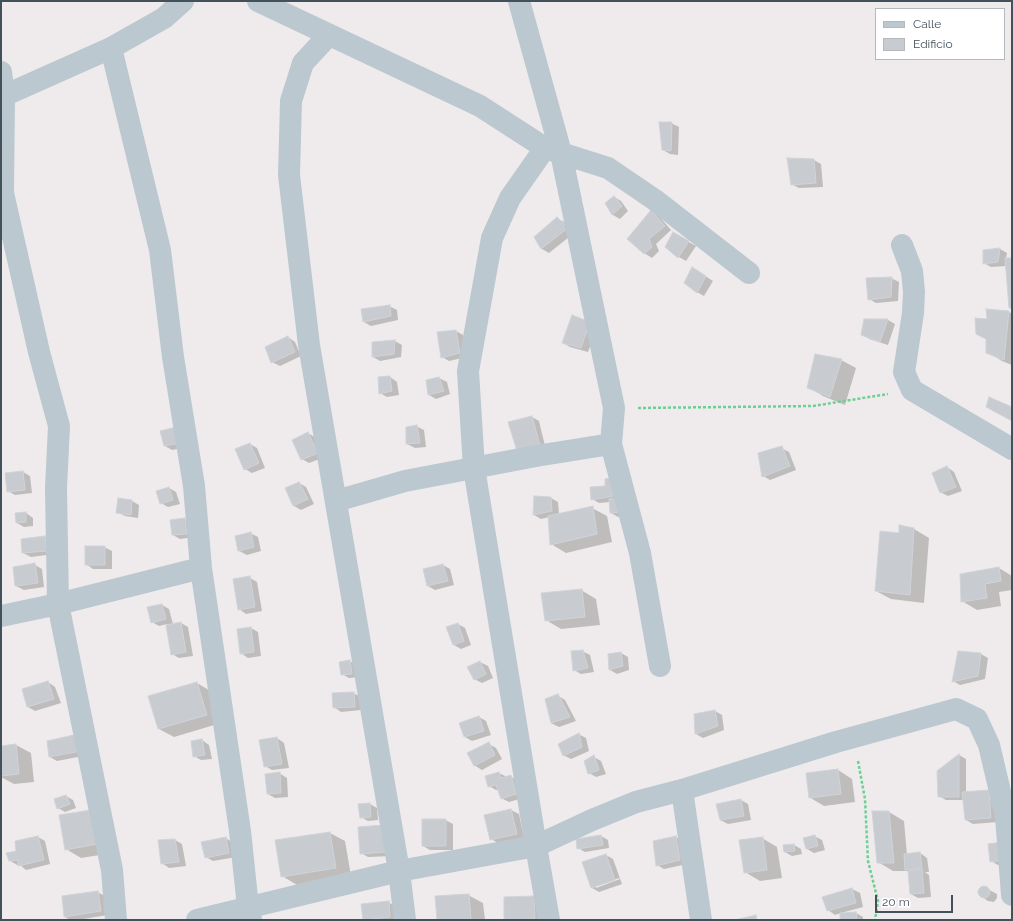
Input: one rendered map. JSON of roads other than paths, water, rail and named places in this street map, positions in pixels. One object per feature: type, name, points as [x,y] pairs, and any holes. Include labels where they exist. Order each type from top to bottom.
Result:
[{"type":"street","points":[[3,96],[111,48],[164,18],[183,1]]},
{"type":"street","points":[[258,1],[480,106],[553,151],[608,168],[655,200],[750,273]]},
{"type":"street","points":[[520,1],[553,151],[614,408],[611,444],[640,553],[660,666]]},
{"type":"street","points":[[329,35],[303,63],[291,101],[289,175],[310,345],[405,920]]},
{"type":"street","points":[[111,48],[160,250],[173,357],[194,486],[201,568],[240,832],[250,914]]},
{"type":"street","points":[[1,72],[3,96],[3,193],[39,352],[59,426],[56,488],[58,604],[112,870],[116,920]]},
{"type":"street","points":[[549,920],[474,468],[468,371],[492,238],[510,198],[553,151]]},
{"type":"street","points":[[902,245],[912,271],[914,292],[913,313],[904,372],[912,390],[1012,449]]},
{"type":"street","points":[[336,501],[404,481],[536,456],[611,444]]},
{"type":"street","points":[[1,616],[58,604],[201,568]]},
{"type":"street","points":[[197,920],[250,914],[398,871],[536,846],[592,820],[636,802],[682,790],[853,737],[956,710],[977,719],[989,745],[1006,817],[1012,895]]},
{"type":"street","points":[[682,790],[701,920]]}]
